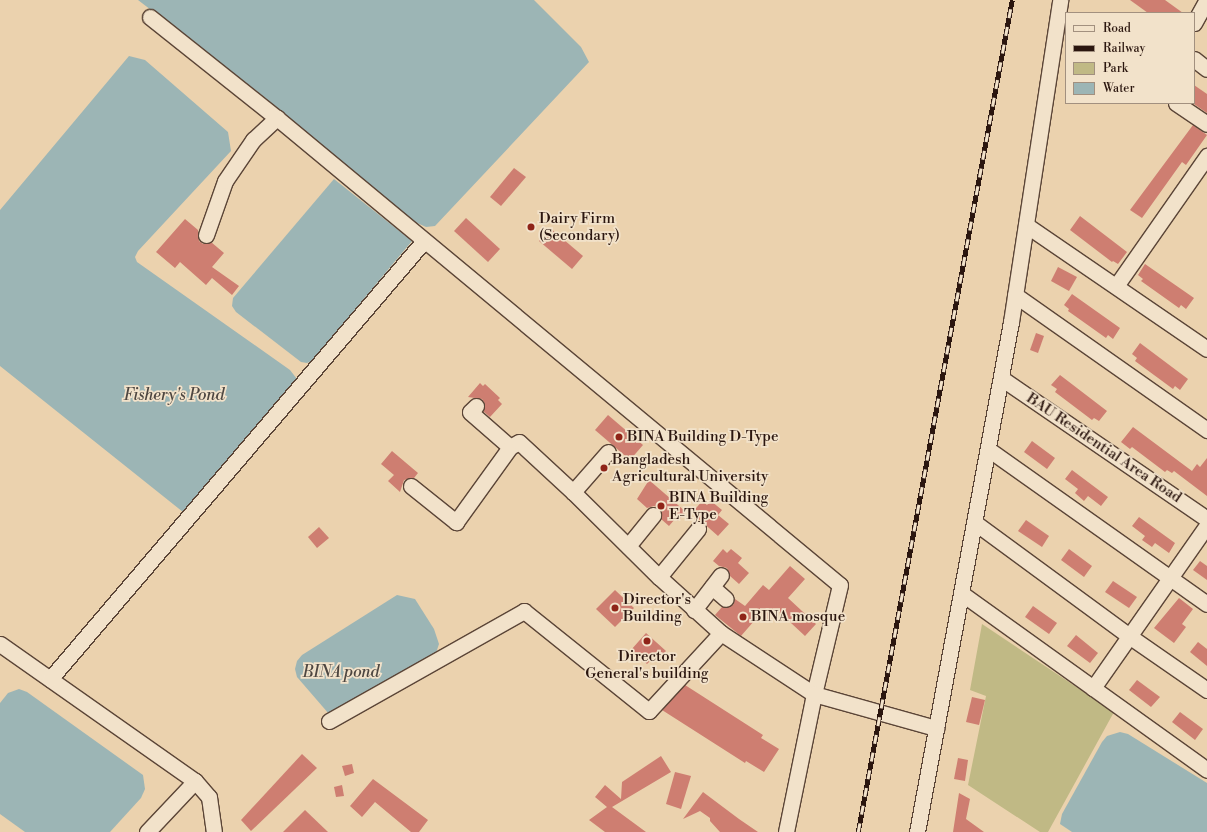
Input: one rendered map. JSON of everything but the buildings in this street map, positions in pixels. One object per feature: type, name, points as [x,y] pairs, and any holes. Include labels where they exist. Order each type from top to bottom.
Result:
[{"type":"street","points":[[1195,21],[1207,0]]},
{"type":"street","points":[[917,832],[1001,378],[1061,23],[1060,2]]},
{"type":"street","points":[[150,16],[277,118],[424,242],[840,585],[814,694],[786,832]]},
{"type":"street","points":[[1195,60],[1207,69]]},
{"type":"street","points":[[1177,104],[1207,124]]},
{"type":"street","points":[[206,235],[225,181],[253,140],[277,118]]},
{"type":"street","points":[[1116,286],[1207,156]]},
{"type":"street","points":[[1026,224],[1207,349]]},
{"type":"street","points":[[50,679],[424,242]]},
{"type":"street","points":[[1015,295],[1207,430]]},
{"type":"street","name":"BAU Residential Area Road","points":[[1001,378],[1207,519]]},
{"type":"street","points":[[476,406],[470,412],[510,447]]},
{"type":"street","points":[[411,486],[456,522],[510,447],[519,442],[573,492],[659,577],[721,633],[814,694],[936,728]]},
{"type":"street","points":[[988,448],[1207,604]]},
{"type":"street","points":[[573,492],[608,452]]},
{"type":"street","points":[[628,546],[653,515]]},
{"type":"street","points":[[974,522],[1129,636],[1207,690]]},
{"type":"street","points":[[1093,688],[1207,525]]},
{"type":"street","points":[[659,577],[698,529]]},
{"type":"street","points":[[694,610],[717,581],[726,599]]},
{"type":"street","points":[[962,592],[1207,770]]},
{"type":"street","points":[[329,721],[524,611],[648,711],[721,633]]},
{"type":"street","points":[[0,644],[195,781],[209,797],[214,832]]},
{"type":"street","points":[[147,832],[195,781]]},
{"type":"green space","points":[[982,624],[1114,712],[1048,832],[1040,832],[968,785],[986,696],[970,690]]},
{"type":"water","points":[[138,0],[534,0],[581,47],[589,62],[435,226],[426,227],[415,222],[263,96]]},
{"type":"water","name":"Fishery's Pond","points":[[129,56],[145,60],[228,132],[231,151],[138,251],[135,257],[137,262],[290,370],[297,379],[183,512],[0,366],[0,210]]},
{"type":"water","points":[[334,179],[412,241],[312,361],[307,363],[301,362],[236,312],[232,306],[233,298]]},
{"type":"water","name":"BINA pond","points":[[397,595],[415,599],[434,629],[439,644],[436,653],[329,714],[297,677],[295,669],[297,661],[302,655]]},
{"type":"water","points":[[19,689],[27,692],[143,775],[145,789],[141,798],[110,832],[25,832],[0,814],[0,703],[8,693]]},
{"type":"water","points":[[1120,732],[1128,734],[1207,783],[1207,832],[1072,832],[1060,824],[1062,814],[1102,742],[1107,736]]},
{"type":"railway","points":[[858,832],[1012,0]]},
{"type":"place","name":"Dairy Firm (Secondary)","points":[[531,227]]},
{"type":"place","name":"BINA Building D-Type","points":[[619,437]]},
{"type":"place","name":"Bangladesh Agricultural University","points":[[604,468]]},
{"type":"place","name":"BINA Building E-Type","points":[[661,506]]},
{"type":"place","name":"Director's Building","points":[[615,608]]},
{"type":"place","name":"BINA mosque","points":[[743,617]]},
{"type":"place","name":"Director General's building","points":[[647,641]]}]
